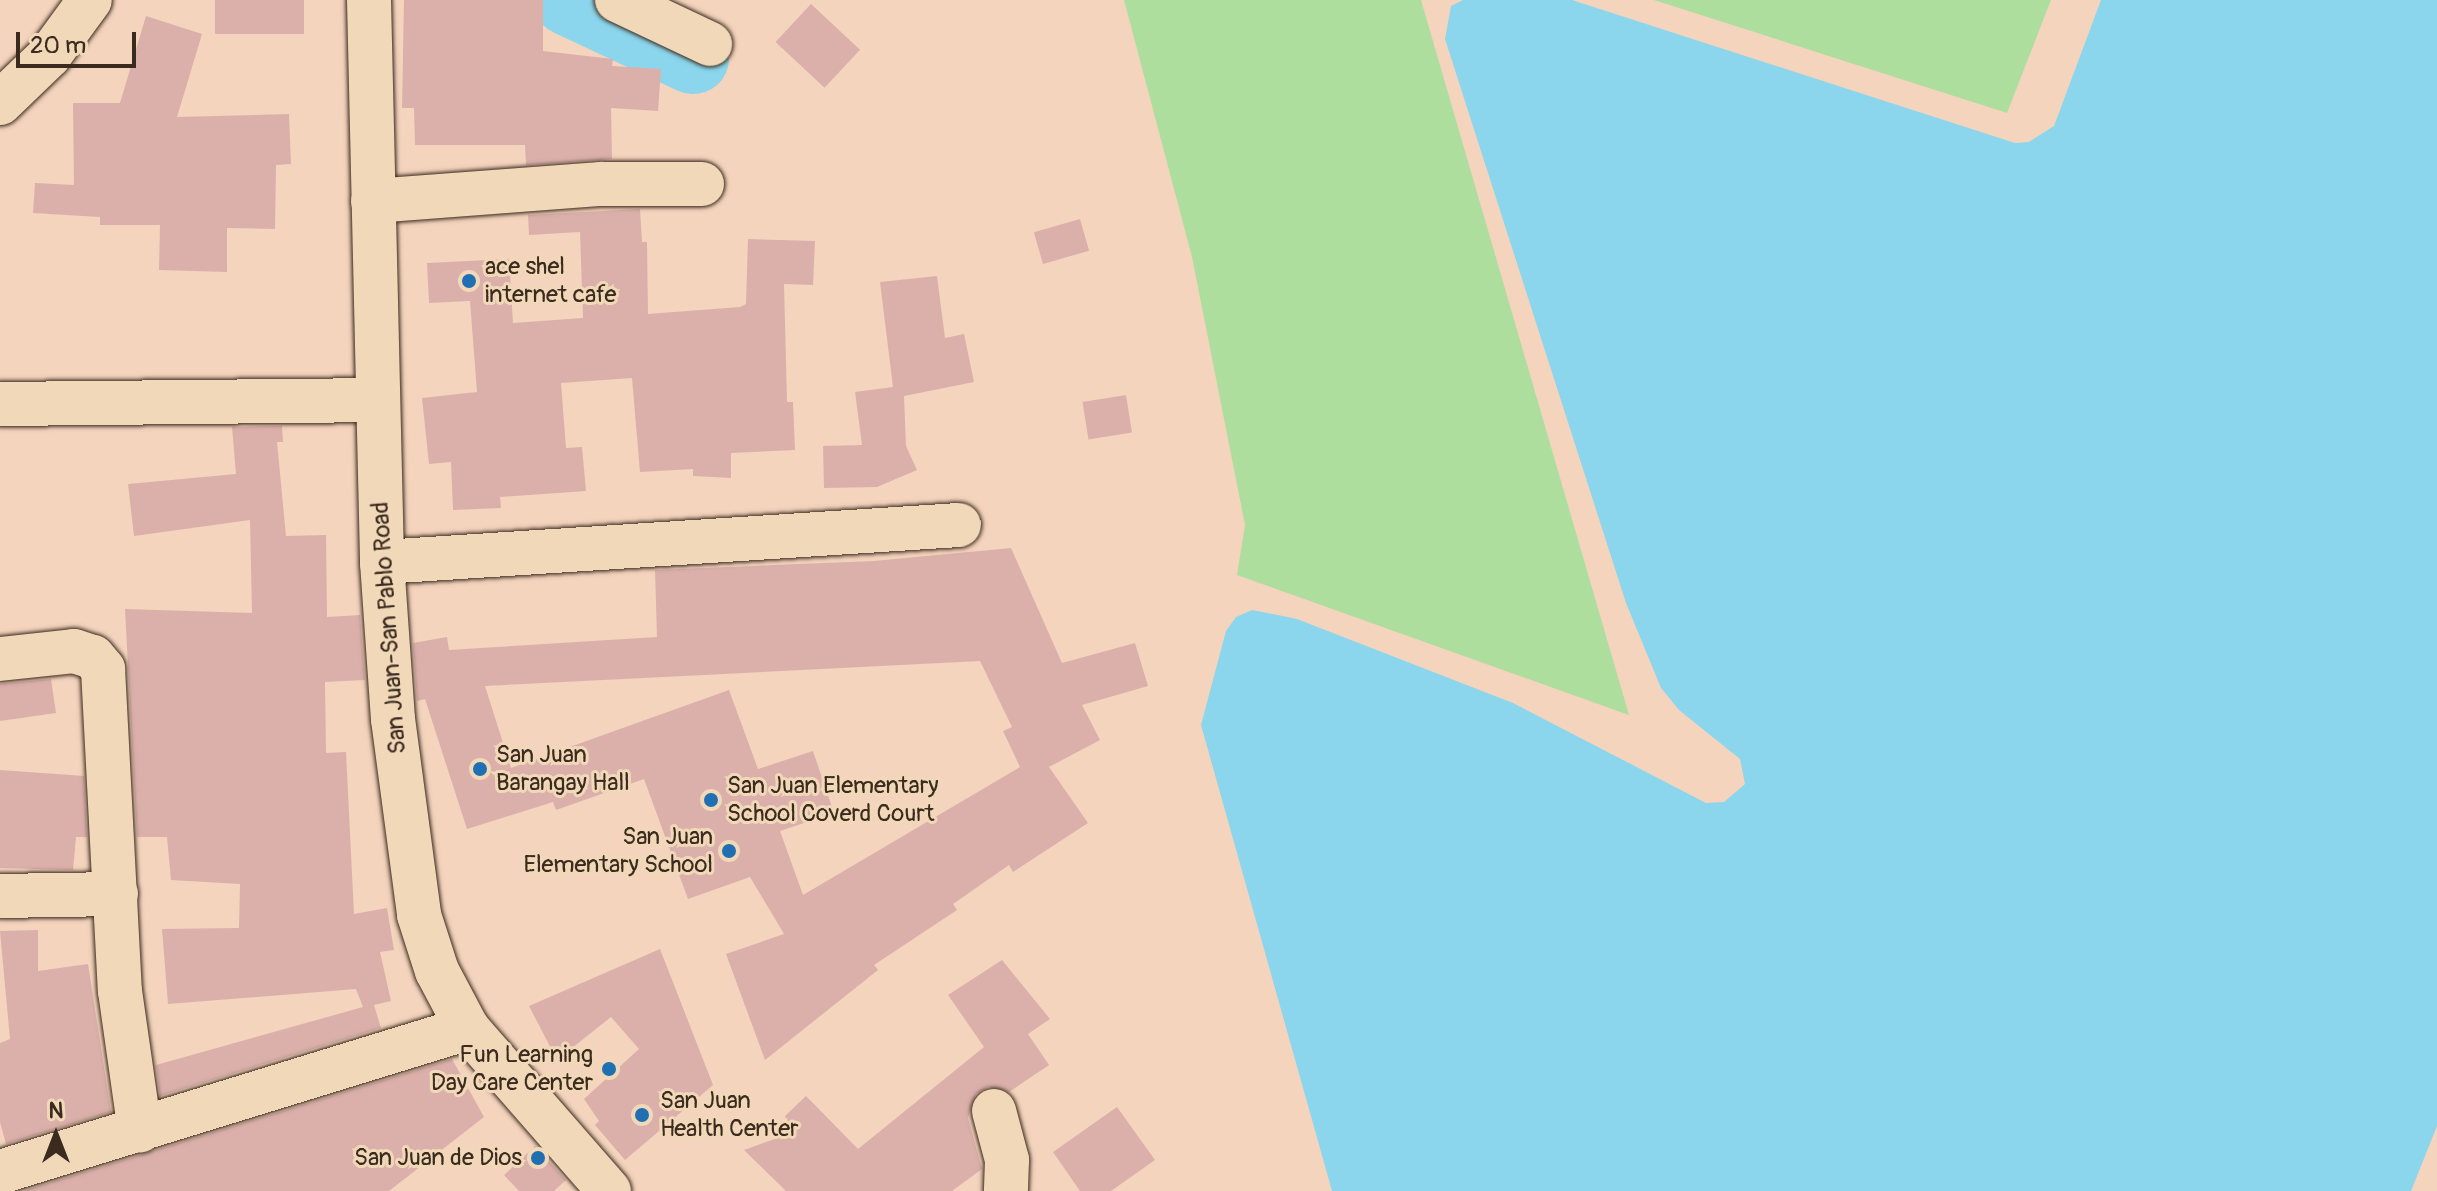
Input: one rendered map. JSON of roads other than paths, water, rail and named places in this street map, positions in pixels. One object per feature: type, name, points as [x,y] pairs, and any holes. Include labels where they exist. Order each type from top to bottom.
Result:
[{"type":"street","points":[[0,103],[49,56],[90,0]]},
{"type":"street","name":"San Juan-San Pablo Road","points":[[369,0],[382,562],[393,719],[419,915],[437,971],[467,1028],[609,1191]]},
{"type":"street","points":[[617,0],[710,44]]},
{"type":"street","points":[[373,201],[601,184],[702,184]]},
{"type":"street","points":[[0,404],[377,400]]},
{"type":"street","points":[[382,562],[959,525]]},
{"type":"street","points":[[0,659],[74,651],[93,657],[103,669],[120,991],[140,1131]]},
{"type":"street","points":[[0,896],[116,894]]},
{"type":"street","points":[[0,1172],[467,1028]]},
{"type":"street","points":[[994,1111],[1007,1160],[1006,1191]]},
{"type":"water","points":[[1463,0],[1572,0],[2015,143],[2029,142],[2054,126],[2101,0],[2437,0],[2437,1126],[2411,1191],[1332,1191],[1201,725],[1226,631],[1236,617],[1252,610],[1297,619],[1513,703],[1706,803],[1724,802],[1745,784],[1740,759],[1679,710],[1661,688],[1626,603],[1445,39],[1451,6]]},
{"type":"waterway","points":[[569,0],[693,58]]},
{"type":"place","name":"ace shel internet cafe","points":[[469,281]]},
{"type":"place","name":"San Juan Barangay Hall","points":[[480,769]]},
{"type":"place","name":"San Juan Elementary School Coverd Court","points":[[711,800]]},
{"type":"place","name":"San Juan Elementary School","points":[[729,851]]},
{"type":"place","name":"Fun Learning Day Care Center","points":[[609,1069]]},
{"type":"place","name":"San Juan Health Center","points":[[642,1115]]},
{"type":"place","name":"San Juan de Dios","points":[[538,1158]]}]
